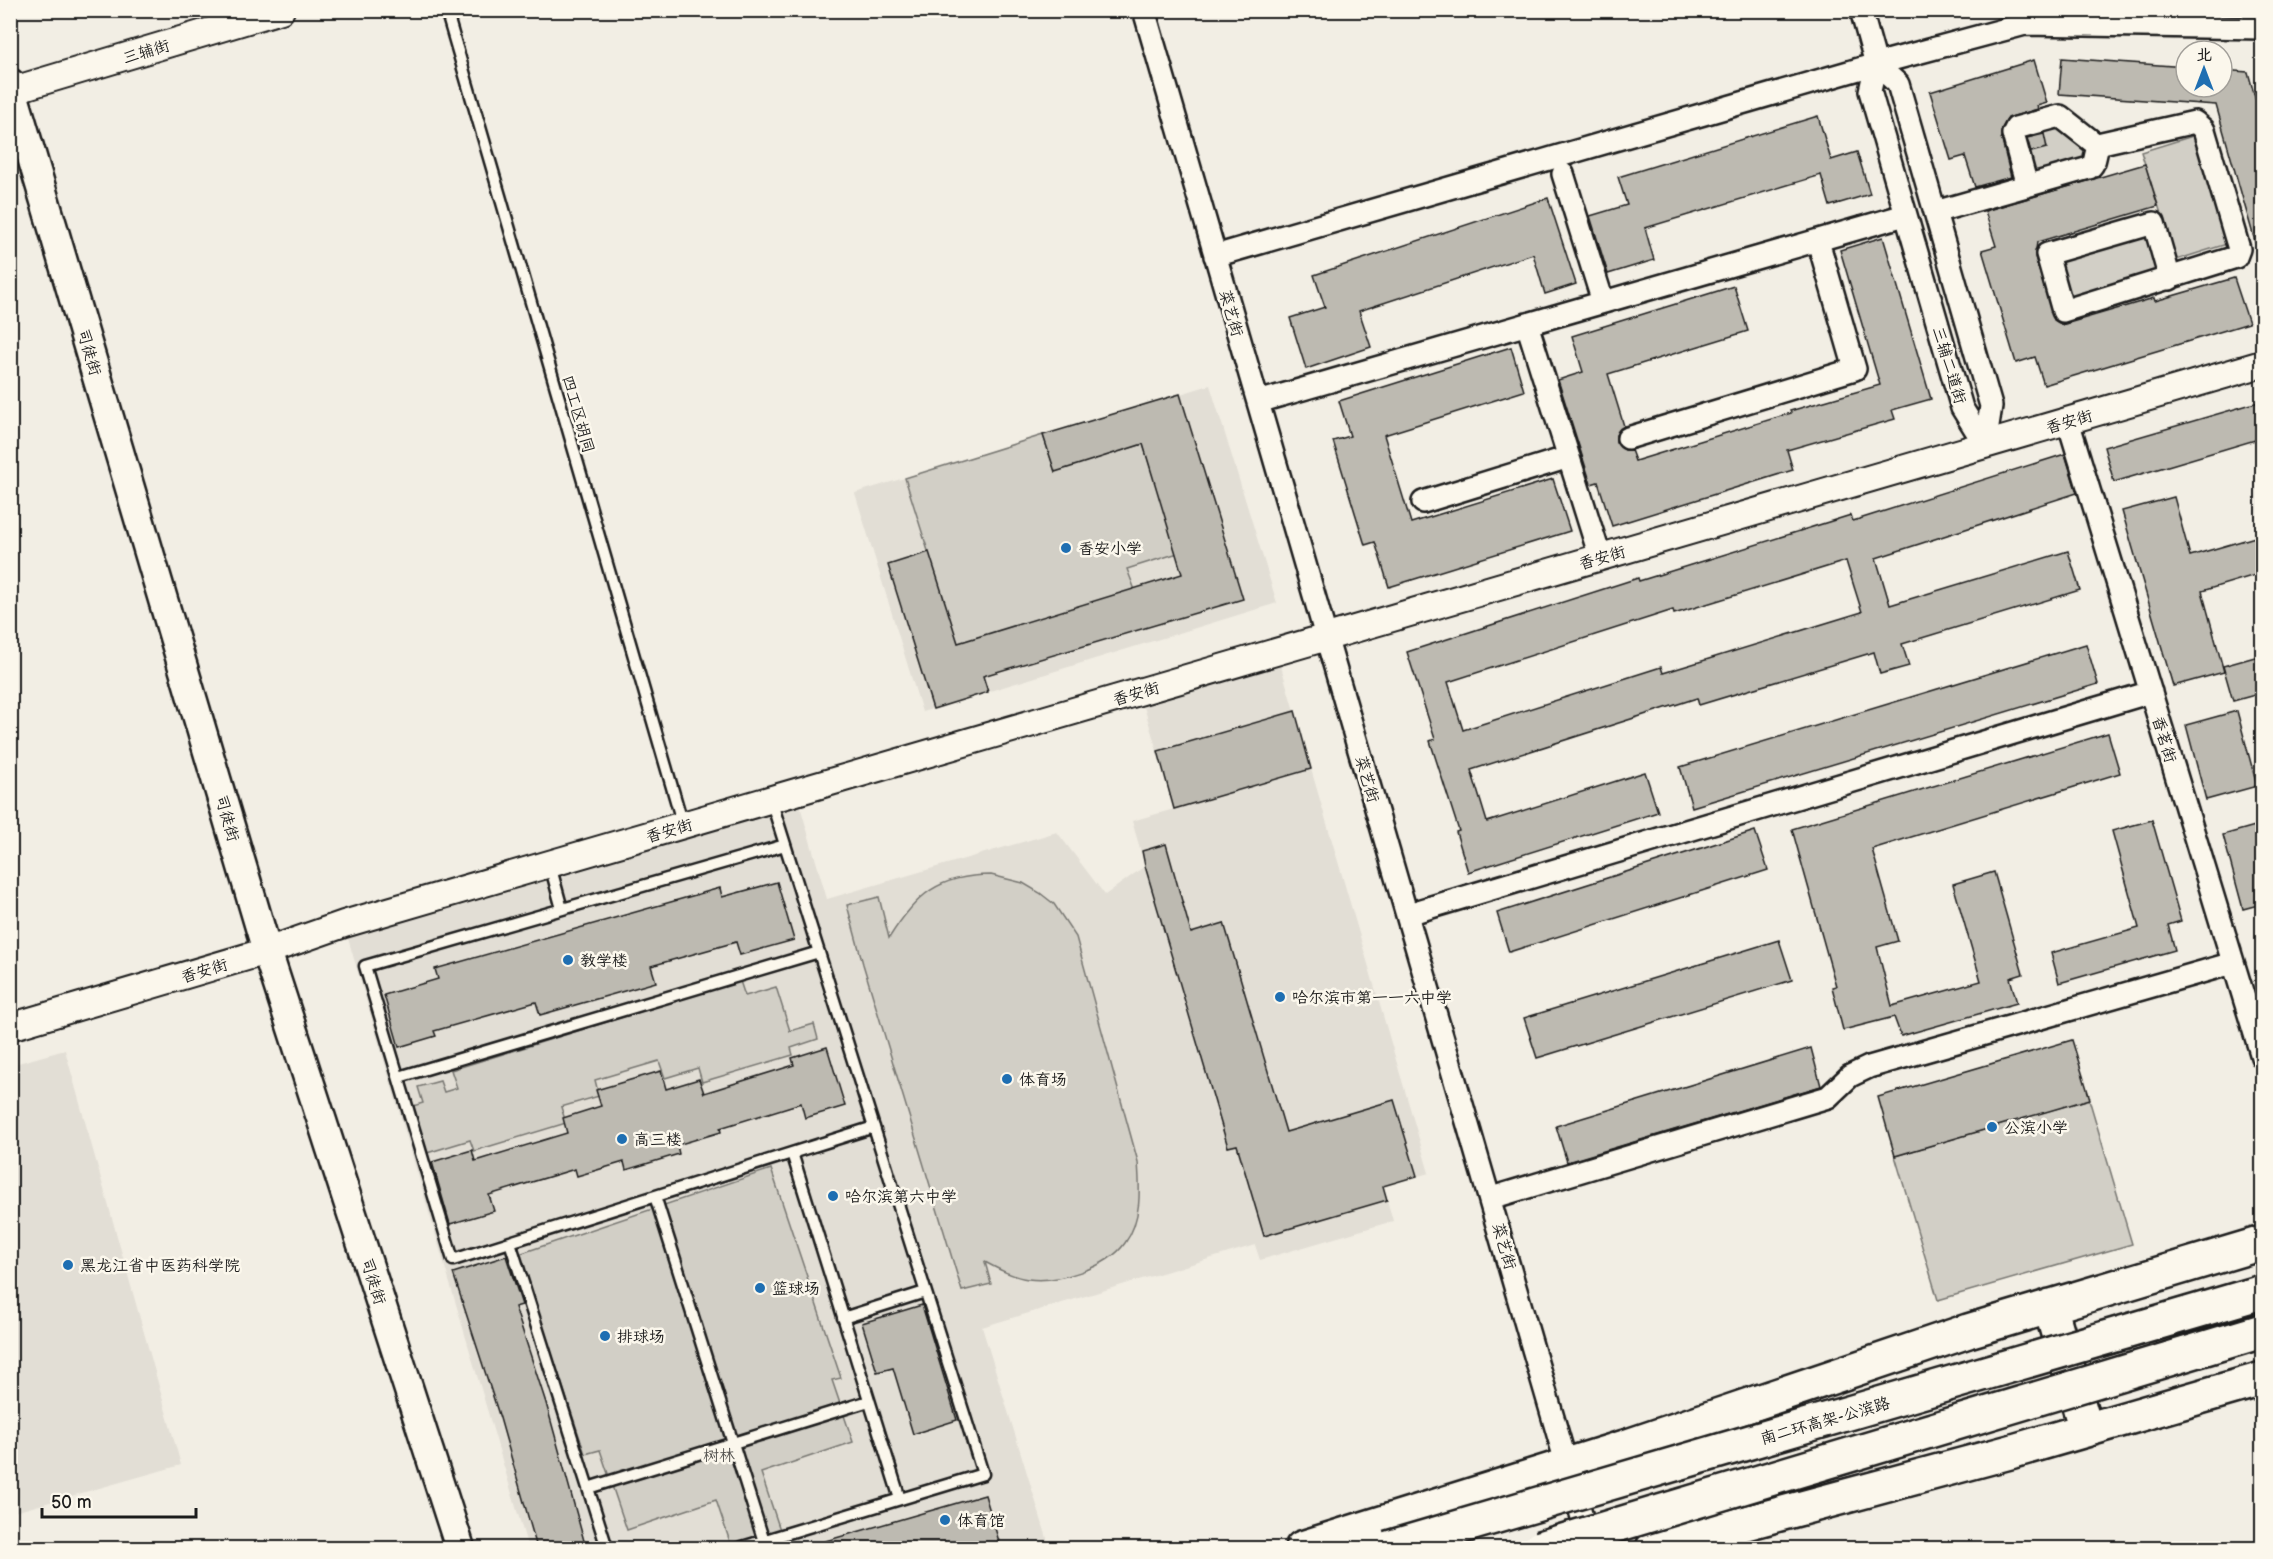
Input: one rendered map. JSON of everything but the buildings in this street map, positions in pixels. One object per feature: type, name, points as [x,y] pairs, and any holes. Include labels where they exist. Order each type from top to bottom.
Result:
[{"type":"highway","points":[[1302,1548],[1569,1465],[1968,1330],[2262,1243]]},
{"type":"highway","points":[[1983,1374],[2262,1250]]},
{"type":"highway","name":"南二环高架-公滨路","points":[[1388,1548],[2262,1292]]},
{"type":"highway","points":[[2050,1306],[2086,1430]]},
{"type":"highway","points":[[1540,1548],[2262,1331]]},
{"type":"highway","points":[[1653,1548],[2010,1452],[2262,1379]]},
{"type":"highway","points":[[1647,1517],[2010,1452]]},
{"type":"main road","name":"司徒街","points":[[11,88],[267,951],[460,1548]]},
{"type":"street","name":"三辅街","points":[[11,88],[281,10]]},
{"type":"street","name":"菜艺街","points":[[1144,10],[1569,1465],[1591,1548]]},
{"type":"street","name":"三辅二道街","points":[[1861,10],[1876,64],[1870,91],[1905,215],[1962,408],[1985,445]]},
{"type":"street","points":[[1215,256],[1876,64],[2025,24],[2262,28]]},
{"type":"street","name":"三辅二道街","points":[[1876,64],[1898,84],[1991,406],[1985,445]]},
{"type":"street","points":[[2027,186],[2013,134],[2016,128],[2060,116],[2098,146]]},
{"type":"street","points":[[2098,146],[2190,123],[2195,123],[2205,130],[2239,252],[2233,259],[2170,279],[2063,311],[2047,254],[2154,223],[2170,279]]},
{"type":"street","points":[[1935,212],[2089,168],[2093,164],[2098,146]]},
{"type":"street","points":[[1563,174],[1603,302]]},
{"type":"street","points":[[1258,402],[1905,215]]},
{"type":"street","points":[[1628,438],[1855,369],[1818,241]]},
{"type":"street","points":[[1527,324],[1596,544]]},
{"type":"street","name":"香安街","points":[[10,1027],[267,951],[344,924],[2262,364]]},
{"type":"street","name":"香茗街","points":[[2068,421],[2262,1058]]},
{"type":"street","points":[[1424,502],[1569,458]]},
{"type":"street","points":[[1408,914],[2151,692]]},
{"type":"street","points":[[1491,1198],[1828,1097],[1850,1076],[1869,1067],[2234,963]]},
{"type":"lane","name":"四工区胡同","points":[[446,10],[683,825]]},
{"type":"lane","points":[[739,1548],[765,1545],[982,1474],[771,800]]},
{"type":"lane","points":[[785,845],[365,966],[453,1260],[874,1127]]},
{"type":"lane","points":[[550,864],[562,909]]},
{"type":"lane","points":[[399,1077],[819,952]]},
{"type":"lane","points":[[792,1153],[900,1499]]},
{"type":"lane","points":[[655,1196],[765,1545]]},
{"type":"lane","points":[[510,1242],[607,1548]]},
{"type":"lane","points":[[843,1318],[925,1292]]},
{"type":"lane","points":[[588,1488],[869,1401]]},
{"type":"shaded area","name":"香安小学","points":[[1210,385],[1277,603],[922,712],[855,493]]},
{"type":"shaded area","name":"哈尔滨第六中学","points":[[1280,663],[1429,1173],[1383,1186],[1393,1221],[1260,1260],[1255,1245],[982,1327],[1050,1548],[528,1548],[344,925],[796,792],[827,899],[1057,832],[1105,895],[1145,866],[1132,821],[1174,809],[1143,703]]},
{"type":"shaded area","name":"黑龙江省中医药科学院","points":[[65,1050],[181,1465],[11,1513],[11,1065]]},
{"type":"green space","points":[[2056,116],[2098,146],[2093,164],[2027,186],[2016,128]]},
{"type":"green space","points":[[2196,135],[2230,243],[2176,260],[2141,152]]},
{"type":"green space","points":[[2154,223],[2170,279],[2063,311],[2047,254]]},
{"type":"green space","points":[[1043,435],[1055,471],[1143,444],[1178,553],[1127,569],[1135,590],[963,662],[905,478]]},
{"type":"green space","name":"体育场","points":[[991,875],[1023,883],[1040,893],[1054,904],[1076,937],[1138,1162],[1139,1204],[1131,1234],[1117,1252],[1107,1260],[1081,1272],[1040,1280],[1017,1276],[985,1262],[991,1284],[962,1291],[847,905],[879,897],[889,938],[909,910],[930,890],[957,879]]},
{"type":"green space","points":[[740,981],[745,996],[776,987],[790,1031],[814,1024],[818,1039],[791,1048],[793,1055],[702,1082],[698,1068],[665,1078],[659,1061],[595,1080],[599,1096],[561,1107],[566,1123],[474,1151],[470,1140],[427,1153],[413,1106],[423,1103],[418,1087],[440,1081],[444,1092],[457,1088],[451,1070]]},
{"type":"green space","name":"公滨小学","points":[[2089,1099],[2132,1244],[1938,1300],[1895,1156]]},
{"type":"green space","name":"树林","points":[[771,1169],[841,1378],[832,1380],[853,1442],[761,1473],[786,1548],[732,1548],[716,1500],[627,1530],[600,1450],[585,1454],[519,1254]]},
{"type":"place","name":"香安小学","points":[[1066,548]]},
{"type":"place","name":"教学楼","points":[[568,960]]},
{"type":"place","name":"哈尔滨市第一一六中学","points":[[1280,997]]},
{"type":"place","name":"体育场","points":[[1007,1079]]},
{"type":"place","name":"公滨小学","points":[[1992,1127]]},
{"type":"place","name":"高三楼","points":[[622,1139]]},
{"type":"place","name":"哈尔滨第六中学","points":[[833,1196]]},
{"type":"place","name":"黑龙江省中医药科学院","points":[[68,1265]]},
{"type":"place","name":"篮球场","points":[[760,1288]]},
{"type":"place","name":"排球场","points":[[605,1336]]},
{"type":"place","name":"体育馆","points":[[945,1520]]}]
